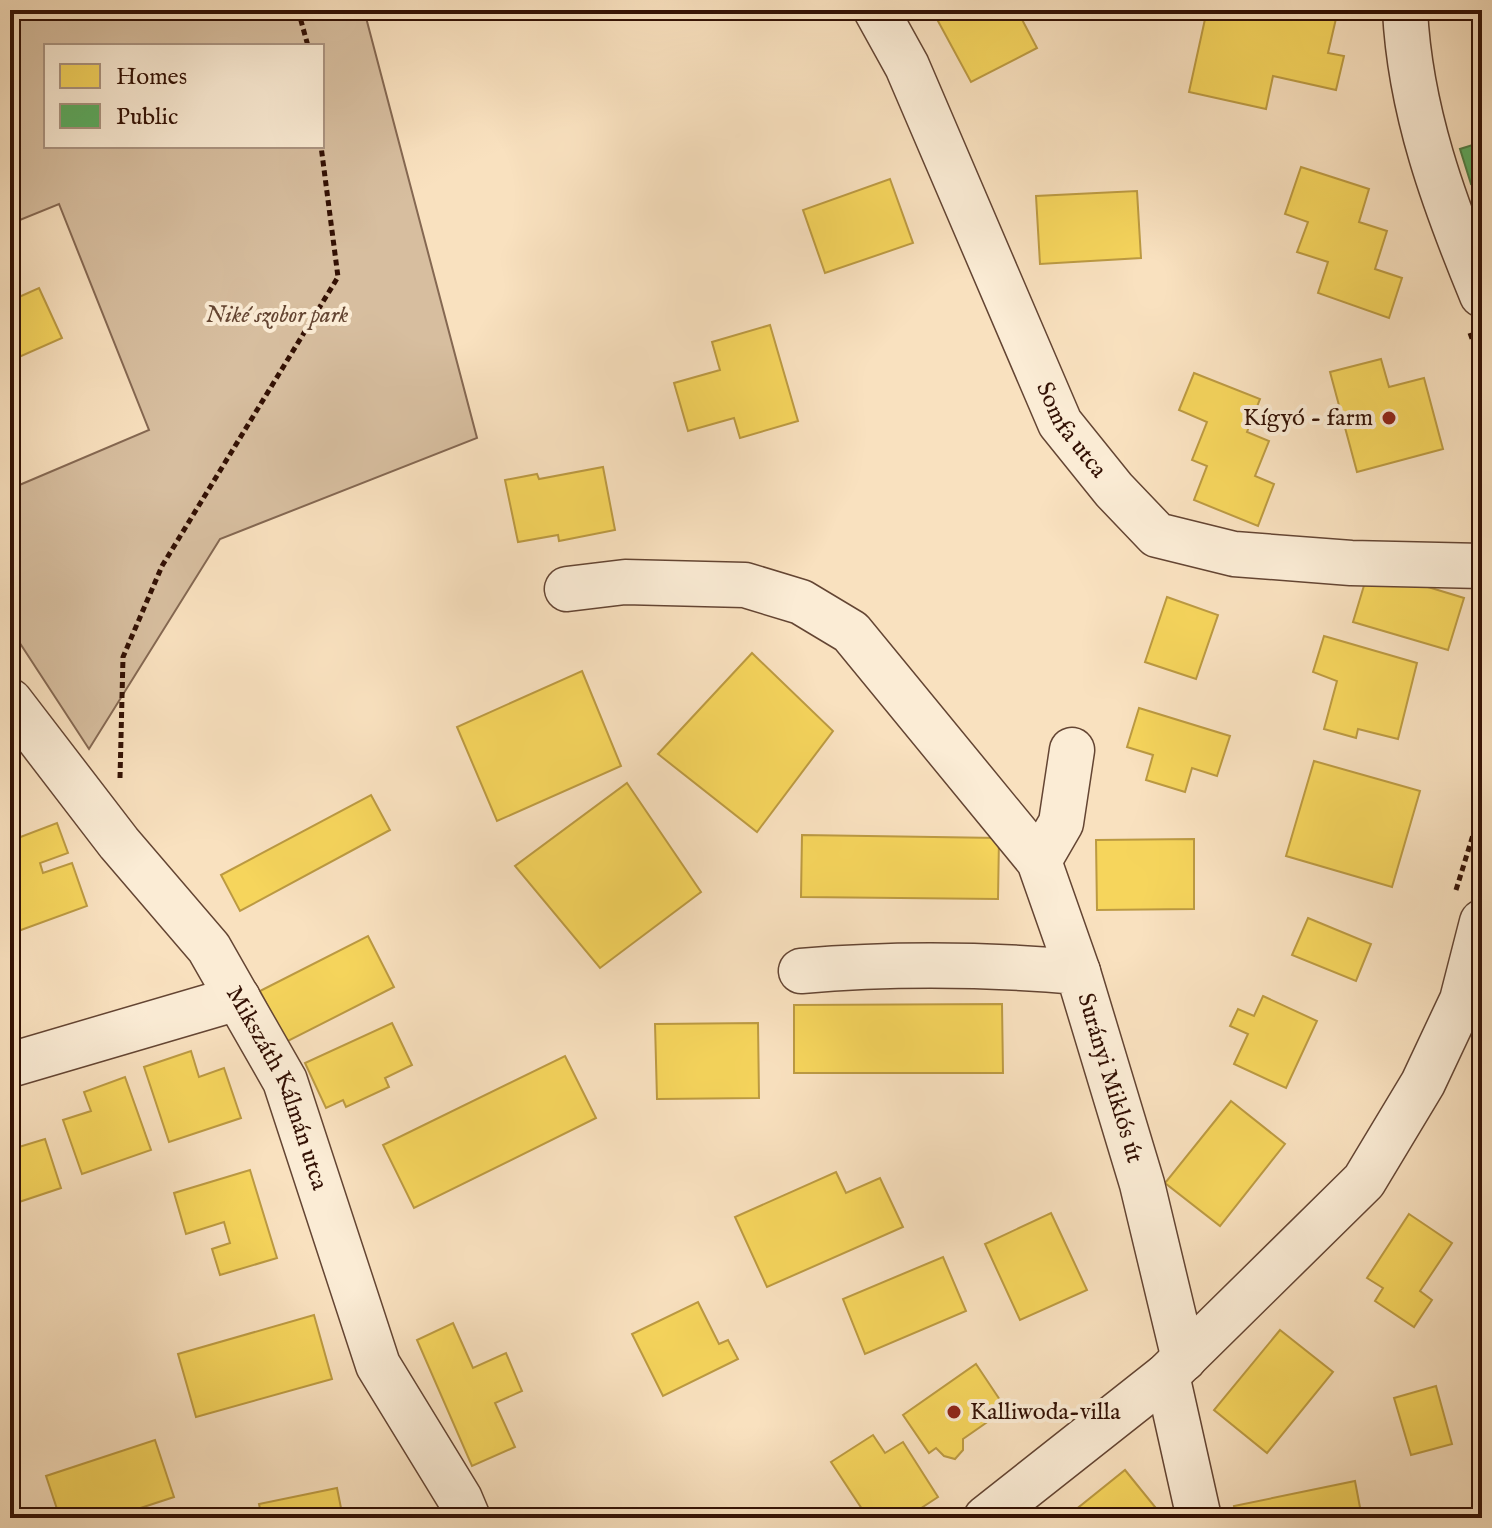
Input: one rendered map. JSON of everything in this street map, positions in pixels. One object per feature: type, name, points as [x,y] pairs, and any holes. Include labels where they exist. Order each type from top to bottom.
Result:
[{"type":"street","name":"Somfa utca","points":[[876,10],[907,66],[1060,423],[1114,490],[1157,535],[1234,554],[1351,563],[1482,566]]},
{"type":"street","points":[[1405,10],[1416,101],[1430,155],[1441,195],[1482,295]]},
{"type":"street","points":[[567,589],[625,582],[745,585],[801,602],[851,632],[1039,861],[1078,972]]},
{"type":"street","name":"Mikszáth Kálmán utca","points":[[10,701],[119,843],[209,948],[285,1081],[378,1365],[460,1499],[468,1518]]},
{"type":"street","points":[[1039,861],[1061,823],[1072,750]]},
{"type":"street","points":[[986,1518],[1176,1367],[1364,1181],[1423,1083],[1462,1000],[1467,912]]},
{"type":"street","name":"Surányi Miklós út","points":[[801,971],[886,964],[994,965],[1078,972],[1142,1184],[1176,1367],[1199,1518]]},
{"type":"street","points":[[10,1065],[238,998]]},
{"type":"path","points":[[298,10],[307,44]]},
{"type":"path","points":[[119,843],[123,657],[162,566],[338,277],[321,148]]},
{"type":"path","points":[[1467,912],[1482,806]]},
{"type":"green space","name":"Niké szobor park","points":[[10,10],[364,10],[477,438],[220,539],[89,749],[10,628],[10,489],[149,430],[59,204],[10,224]]},
{"type":"building: Homes","points":[[932,10],[1017,10],[1037,48],[971,82]]},
{"type":"building: Homes","points":[[1207,10],[1338,10],[1328,53],[1344,56],[1336,90],[1273,76],[1266,109],[1189,92]]},
{"type":"building: Homes","points":[[1301,167],[1369,189],[1359,222],[1387,231],[1375,269],[1402,278],[1389,318],[1318,293],[1328,262],[1297,252],[1308,222],[1285,214]]},
{"type":"building: Homes","points":[[890,179],[913,243],[825,273],[803,210]]},
{"type":"building: Homes","points":[[1137,191],[1141,258],[1040,264],[1036,196]]},
{"type":"building: Homes","points":[[39,288],[62,338],[10,361],[10,301]]},
{"type":"building: Homes","points":[[770,325],[798,421],[740,438],[734,418],[688,431],[674,383],[720,370],[712,342]]},
{"type":"building: Homes","name":"Kígyó - farm","points":[[1381,359],[1389,387],[1424,378],[1443,449],[1357,472],[1330,372]]},
{"type":"building: Homes","points":[[1194,373],[1260,399],[1247,432],[1269,441],[1255,476],[1274,484],[1258,526],[1194,500],[1207,466],[1192,460],[1207,422],[1179,410]]},
{"type":"building: Homes","points":[[603,467],[615,530],[559,541],[558,535],[518,542],[505,480],[537,474],[539,479]]},
{"type":"building: Homes","points":[[1369,569],[1464,598],[1448,650],[1353,622]]},
{"type":"building: Homes","points":[[1167,597],[1218,615],[1196,679],[1145,662]]},
{"type":"building: Homes","points":[[1324,636],[1417,663],[1398,739],[1358,729],[1356,738],[1324,729],[1337,681],[1313,672]]},
{"type":"building: Homes","points":[[752,653],[833,731],[757,832],[658,754]]},
{"type":"building: Homes","points":[[582,671],[621,766],[497,821],[457,727]]},
{"type":"building: Homes","points":[[1139,708],[1230,736],[1217,776],[1192,768],[1185,792],[1146,780],[1153,755],[1127,747]]},
{"type":"building: Homes","points":[[1314,761],[1420,791],[1392,887],[1286,856]]},
{"type":"building: Homes","points":[[627,783],[701,892],[600,968],[515,866]]},
{"type":"building: Homes","points":[[371,795],[390,830],[240,911],[221,875]]},
{"type":"building: Homes","points":[[57,823],[68,853],[40,863],[43,873],[72,863],[87,906],[10,934],[10,888],[15,886],[10,876],[10,841]]},
{"type":"building: Homes","points":[[802,835],[999,838],[998,899],[801,897]]},
{"type":"building: Homes","points":[[1194,839],[1194,909],[1097,910],[1096,840]]},
{"type":"building: Homes","points":[[1308,918],[1371,944],[1356,981],[1292,955]]},
{"type":"building: Homes","points":[[368,936],[394,987],[286,1042],[260,991]]},
{"type":"building: Homes","points":[[1263,996],[1317,1021],[1286,1088],[1234,1064],[1248,1034],[1230,1026],[1238,1009],[1254,1016]]},
{"type":"building: Homes","points":[[1002,1004],[1003,1073],[794,1073],[794,1005]]},
{"type":"building: Homes","points":[[392,1023],[412,1065],[385,1078],[389,1087],[346,1107],[343,1100],[326,1108],[305,1063]]},
{"type":"building: Homes","points":[[758,1023],[759,1098],[657,1099],[655,1024]]},
{"type":"building: Homes","points":[[191,1051],[199,1077],[224,1068],[241,1118],[169,1142],[144,1067]]},
{"type":"building: Homes","points":[[565,1056],[596,1118],[414,1208],[383,1145]]},
{"type":"building: Homes","points":[[125,1077],[151,1150],[82,1174],[63,1120],[91,1111],[84,1092]]},
{"type":"building: Homes","points":[[1231,1101],[1285,1144],[1220,1226],[1165,1183]]},
{"type":"building: Homes","points":[[10,1122],[19,1147],[45,1139],[61,1188],[10,1205]]},
{"type":"building: Homes","points":[[250,1170],[277,1258],[220,1275],[212,1249],[230,1243],[224,1222],[186,1234],[174,1193]]},
{"type":"building: Homes","points":[[836,1172],[846,1193],[880,1178],[903,1227],[767,1287],[735,1217]]},
{"type":"building: Homes","points":[[1051,1213],[1087,1290],[1020,1320],[985,1244]]},
{"type":"building: Homes","points":[[1409,1214],[1452,1243],[1420,1291],[1432,1300],[1414,1327],[1375,1301],[1383,1288],[1367,1278]]},
{"type":"building: Homes","points":[[943,1257],[966,1311],[865,1354],[843,1299]]},
{"type":"building: Homes","points":[[698,1302],[719,1344],[728,1340],[738,1359],[663,1396],[632,1334]]},
{"type":"building: Homes","points":[[314,1315],[332,1379],[196,1417],[178,1354]]},
{"type":"building: Homes","points":[[453,1323],[473,1368],[506,1353],[522,1391],[495,1403],[515,1447],[472,1466],[417,1340]]},
{"type":"building: Homes","points":[[1280,1330],[1333,1372],[1267,1453],[1214,1410]]},
{"type":"building: Homes","name":"Kalliwoda-villa","points":[[976,1364],[1006,1409],[963,1439],[963,1450],[955,1459],[944,1456],[936,1448],[929,1453],[903,1415]]},
{"type":"building: Homes","points":[[1436,1386],[1452,1444],[1411,1455],[1394,1398]]},
{"type":"building: Homes","points":[[873,1435],[885,1453],[903,1442],[938,1497],[906,1518],[868,1518],[831,1462]]},
{"type":"building: Homes","points":[[155,1440],[174,1497],[110,1518],[60,1518],[46,1476]]},
{"type":"building: Homes","points":[[1125,1470],[1164,1518],[1079,1518],[1074,1511]]},
{"type":"building: Homes","points":[[1355,1481],[1362,1518],[1236,1518],[1234,1506]]},
{"type":"building: Homes","points":[[337,1488],[343,1518],[262,1518],[259,1504]]},
{"type":"building: Public","points":[[1482,142],[1482,180],[1471,184],[1460,149]]},
{"type":"place","name":"Kígyó - farm","points":[[1389,418]]},
{"type":"place","name":"Kalliwoda-villa","points":[[954,1412]]}]
